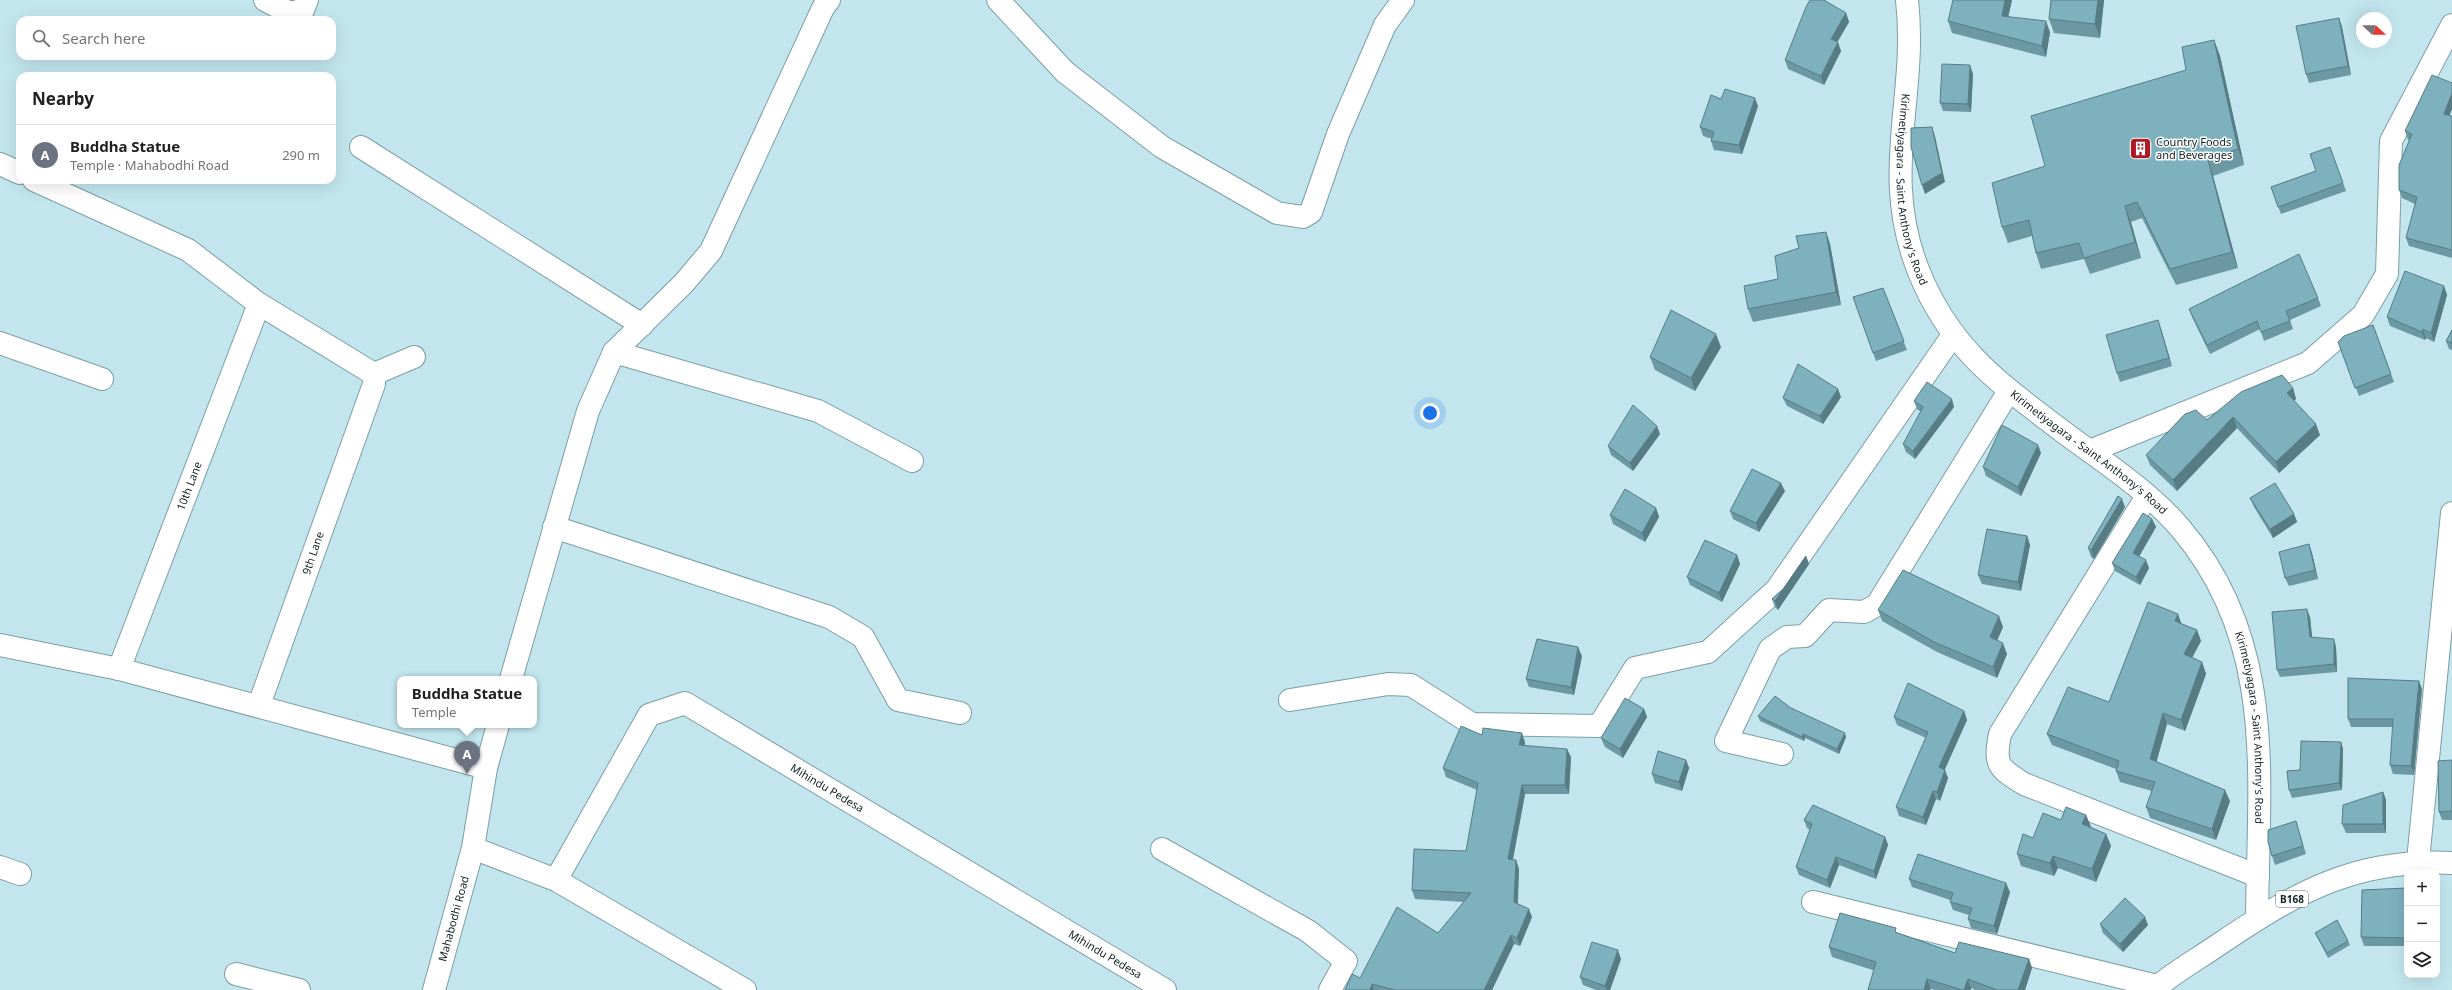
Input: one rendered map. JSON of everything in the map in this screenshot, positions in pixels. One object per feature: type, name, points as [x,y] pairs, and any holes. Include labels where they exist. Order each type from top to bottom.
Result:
[{"type":"street","points":[[265,0],[290,13],[303,10],[307,0]]},
{"type":"street","points":[[512,676],[588,411],[614,352],[684,283],[711,252],[823,8],[830,0]]},
{"type":"street","points":[[998,0],[1065,72],[1162,148],[1277,213],[1303,217],[1311,212],[1338,134],[1385,25],[1403,0]]},
{"type":"street","name":"Kirimetiyagara - Saint Anthony's Road","points":[[1907,0],[1910,46],[1900,151],[1900,188],[1904,227],[1919,272],[1953,335],[1978,363],[2009,391],[2090,451],[2147,496],[2179,527],[2203,557],[2223,590],[2240,636],[2258,716],[2260,818],[2257,918]]},
{"type":"street","points":[[2090,451],[2308,363],[2363,315],[2387,274],[2391,141],[2452,26]]},
{"type":"street","points":[[361,147],[642,325]]},
{"type":"street","points":[[0,164],[16,171]]},
{"type":"street","points":[[43,184],[188,250],[259,304],[374,374],[414,357]]},
{"type":"street","name":"10th Lane","points":[[120,669],[259,304]]},
{"type":"street","points":[[1290,700],[1388,684],[1411,685],[1472,724],[1598,726],[1635,668],[1708,652],[1777,589],[1953,335]]},
{"type":"street","points":[[0,343],[102,380]]},
{"type":"street","points":[[614,352],[818,411],[912,461]]},
{"type":"street","name":"9th Lane","points":[[259,705],[374,384],[374,374]]},
{"type":"street","points":[[1782,754],[1726,741],[1770,650],[1787,637],[1805,636],[1829,610],[1864,612],[1877,605],[2009,391]]},
{"type":"street","points":[[2147,496],[2000,734],[1996,756],[2005,773],[2024,784],[2258,876]]},
{"type":"street","points":[[2418,861],[2452,513]]},
{"type":"street","points":[[554,527],[829,618],[863,637],[898,700],[960,714]]},
{"type":"street","points":[[0,645],[120,669],[259,705],[486,768]]},
{"type":"street","name":"Mihindu Pedesa","points":[[556,880],[649,715],[685,703],[1165,990]]},
{"type":"street","name":"Mahabodhi Road","points":[[434,990],[473,848],[486,768],[497,728]]},
{"type":"street","points":[[473,848],[556,880],[745,990]]},
{"type":"street","points":[[1162,849],[1308,931],[1346,961],[1330,990]]},
{"type":"street","name":"B168","points":[[2155,988],[2257,918],[2307,890],[2351,873],[2418,861],[2452,863]]},
{"type":"street","points":[[1813,902],[2155,988]]},
{"type":"street","points":[[236,974],[299,990]]},
{"type":"building","points":[[1810,0],[1824,0],[1846,13],[1831,39],[1838,42],[1821,76],[1785,60]]},
{"type":"building","points":[[1953,0],[2005,0],[2002,16],[2046,21],[2042,46],[1948,21]]},
{"type":"building","points":[[2051,0],[2098,0],[2095,24],[2049,19]]},
{"type":"building","points":[[2339,18],[2348,66],[2306,74],[2296,26]]},
{"type":"building","name":"Country Foods and Beverages","points":[[2214,40],[2238,149],[2208,160],[2232,252],[2170,269],[2137,202],[2125,206],[2135,242],[2084,258],[2079,243],[2036,253],[2029,220],[2002,227],[1992,183],[2045,166],[2031,116],[2186,70],[2182,47]]},
{"type":"building","points":[[1942,64],[1970,65],[1968,104],[1940,103]]},
{"type":"building","points":[[2432,75],[2452,83],[2452,93],[2444,114],[2452,116],[2452,250],[2406,238],[2417,197],[2399,190],[2399,165],[2412,134],[2405,131]]},
{"type":"building","points":[[1725,89],[1755,98],[1739,145],[1711,141],[1714,132],[1700,127],[1711,95],[1721,99]]},
{"type":"building","points":[[1932,127],[1942,173],[1922,185],[1911,147],[1911,128]]},
{"type":"building","points":[[2330,147],[2343,183],[2278,207],[2271,187],[2316,171],[2310,154]]},
{"type":"building","points":[[1826,232],[1836,292],[1748,309],[1744,286],[1778,279],[1775,256],[1799,248],[1796,236]]},
{"type":"building","points":[[2299,254],[2318,298],[2286,311],[2290,321],[2261,332],[2257,321],[2207,345],[2189,309]]},
{"type":"building","points":[[2405,271],[2444,286],[2431,333],[2423,329],[2422,332],[2387,317]]},
{"type":"building","points":[[1883,288],[1904,341],[1873,353],[1853,297]]},
{"type":"building","points":[[1671,310],[1716,334],[1691,378],[1650,357]]},
{"type":"building","points":[[2158,320],[2169,358],[2117,373],[2106,335]]},
{"type":"building","points":[[2373,325],[2391,374],[2355,388],[2338,342],[2344,336]]},
{"type":"building","points":[[2452,330],[2452,343],[2446,341]]},
{"type":"building","points":[[1798,364],[1838,389],[1820,416],[1783,398]]},
{"type":"building","points":[[2282,375],[2293,388],[2287,393],[2316,424],[2276,462],[2233,417],[2173,480],[2146,455],[2185,414],[2196,410],[2207,420],[2241,392]]},
{"type":"building","points":[[1927,382],[1952,399],[1913,451],[1903,444],[1923,407],[1914,401]]},
{"type":"building","points":[[1633,405],[1657,426],[1630,463],[1608,446]]},
{"type":"building","points":[[2002,425],[2038,445],[2018,487],[1983,467]]},
{"type":"building","points":[[1752,469],[1781,483],[1756,523],[1730,511]]},
{"type":"building","points":[[2275,483],[2294,514],[2270,529],[2250,498]]},
{"type":"building","points":[[1625,489],[1656,508],[1642,533],[1610,515]]},
{"type":"building","points":[[2118,496],[2122,499],[2091,550],[2088,548]]},
{"type":"building","points":[[2143,513],[2152,519],[2133,553],[2146,560],[2136,577],[2112,563]]},
{"type":"building","points":[[1987,529],[2027,536],[2018,582],[1978,575]]},
{"type":"building","points":[[1705,540],[1737,555],[1719,593],[1687,577]]},
{"type":"building","points":[[2309,544],[2315,570],[2285,578],[2279,552]]},
{"type":"building","points":[[1903,570],[1999,616],[1990,637],[2003,643],[1993,667],[1934,642],[1878,610]]},
{"type":"building","points":[[1784,588],[1775,601],[1772,599]]},
{"type":"building","points":[[2148,602],[2178,614],[2175,621],[2197,630],[2184,654],[2202,662],[2181,720],[2163,713],[2150,759],[2225,790],[2212,829],[2146,807],[2155,782],[2116,771],[2119,761],[2047,734],[2068,687],[2109,702]]},
{"type":"building","points":[[2307,609],[2310,637],[2334,639],[2334,664],[2277,670],[2272,612]]},
{"type":"building","points":[[1537,639],[1578,647],[1571,687],[1526,679]]},
{"type":"building","points":[[2348,678],[2419,681],[2411,766],[2390,765],[2393,719],[2348,719]]},
{"type":"building","points":[[1908,683],[1964,711],[1939,767],[1945,770],[1937,792],[1933,791],[1923,817],[1896,807],[1928,732],[1894,717]]},
{"type":"building","points":[[1775,696],[1791,708],[1845,733],[1837,749],[1803,734],[1802,737],[1758,716]]},
{"type":"building","points":[[1625,698],[1644,709],[1620,749],[1601,738]]},
{"type":"building","points":[[1461,726],[1482,735],[1483,728],[1522,733],[1519,745],[1567,749],[1565,785],[1522,785],[1508,859],[1516,860],[1514,902],[1529,909],[1517,938],[1511,935],[1484,990],[1395,990],[1372,984],[1370,990],[1345,990],[1352,974],[1360,978],[1397,907],[1438,933],[1471,893],[1412,890],[1414,849],[1466,851],[1478,783],[1443,768]]},
{"type":"building","points":[[2301,741],[2341,742],[2339,783],[2289,790],[2287,771],[2300,770]]},
{"type":"building","points":[[1658,751],[1686,760],[1679,782],[1652,774]]},
{"type":"building","points":[[2452,760],[2452,811],[2439,812],[2438,761]]},
{"type":"building","points":[[2383,792],[2383,824],[2342,824],[2343,805]]},
{"type":"building","points":[[1813,805],[1885,837],[1874,871],[1836,857],[1827,880],[1796,867],[1812,824],[1804,820]]},
{"type":"building","points":[[2066,807],[2086,815],[2082,824],[2106,834],[2092,869],[2053,856],[2050,863],[2017,854],[2023,834],[2033,838],[2043,813],[2061,820]]},
{"type":"building","points":[[2296,821],[2303,846],[2272,856],[2268,842],[2268,830]]},
{"type":"building","points":[[1918,854],[2006,883],[1994,926],[1968,919],[1972,908],[1950,902],[1953,893],[1909,879]]},
{"type":"building","points":[[2404,888],[2404,938],[2361,937],[2362,890]]},
{"type":"building","points":[[2125,898],[2145,917],[2120,944],[2100,924]]},
{"type":"building","points":[[1840,913],[1896,928],[1895,932],[1955,953],[1959,942],[2029,959],[2018,990],[1997,990],[1968,979],[1964,990],[1962,990],[1927,979],[1924,990],[1868,990],[1876,962],[1829,947]]},
{"type":"building","points":[[2337,920],[2348,941],[2327,953],[2315,933]]},
{"type":"building","points":[[1592,942],[1618,950],[1605,986],[1580,977]]},
{"type":"place","name":"Country Foods and Beverages","points":[[2141,148]]},
{"type":"place","name":"Buddha Statue","points":[[467,774]]}]
